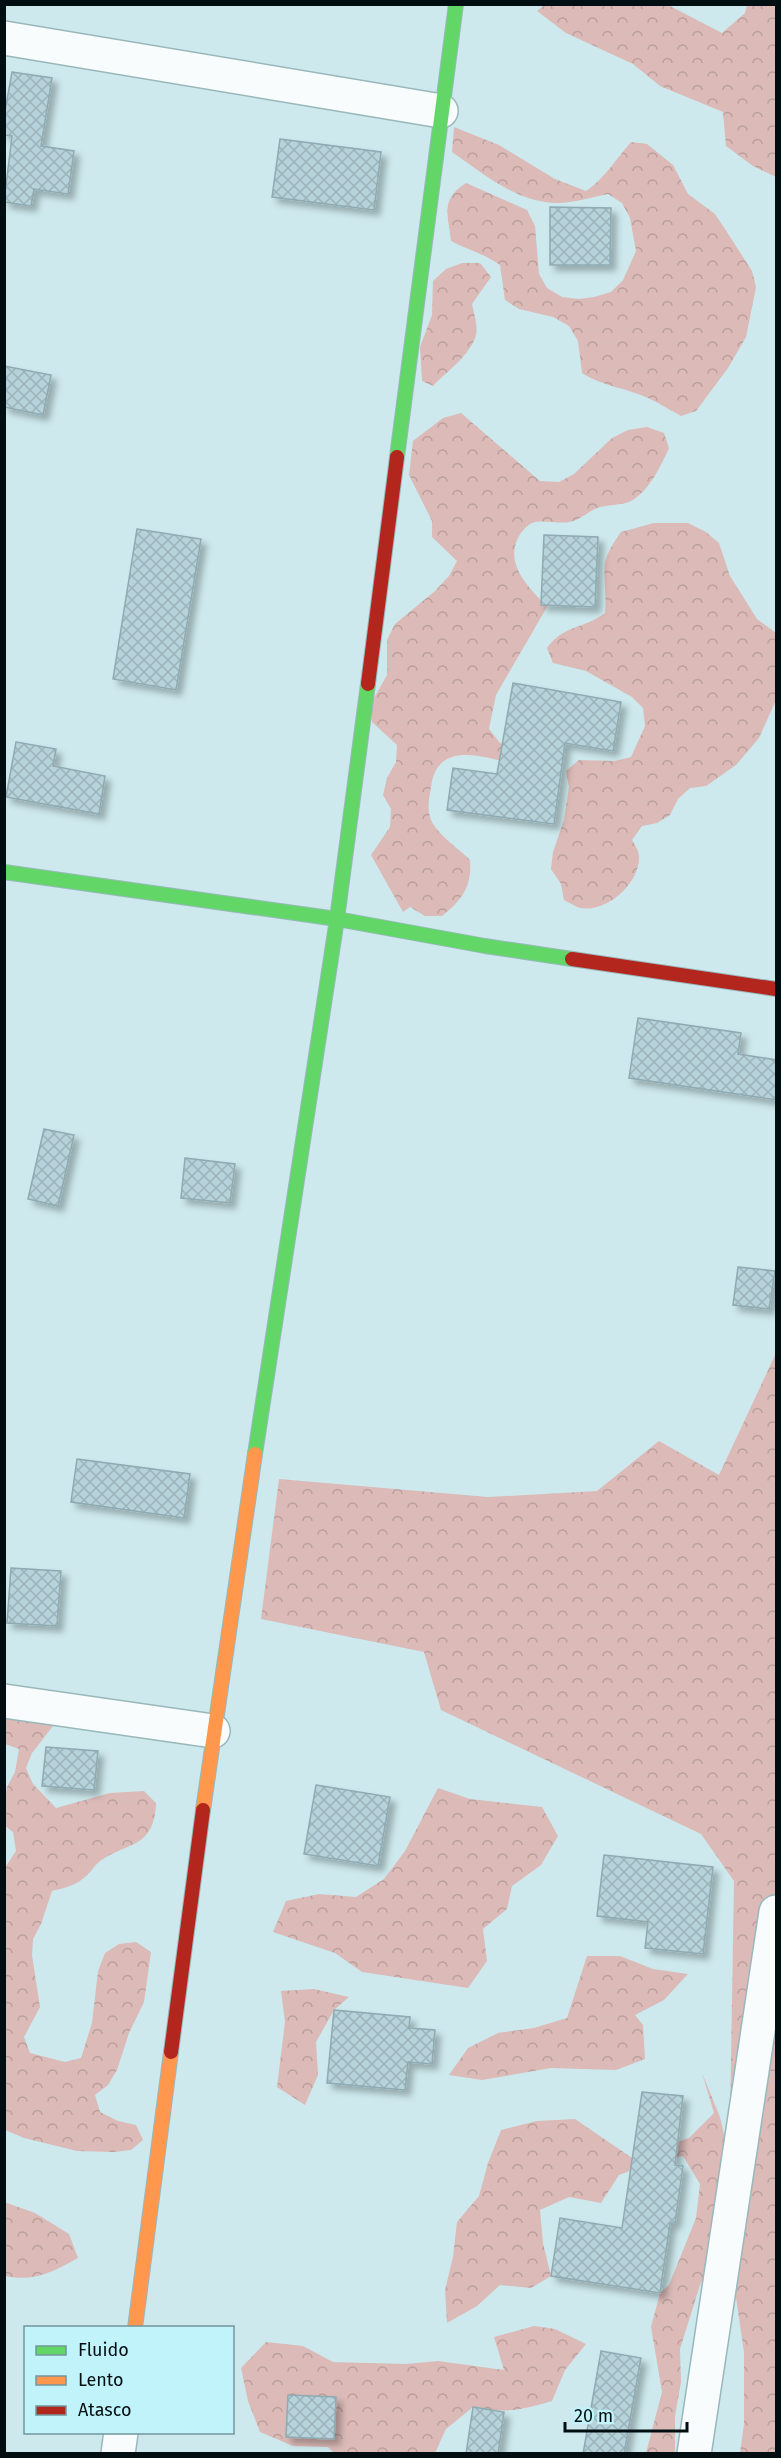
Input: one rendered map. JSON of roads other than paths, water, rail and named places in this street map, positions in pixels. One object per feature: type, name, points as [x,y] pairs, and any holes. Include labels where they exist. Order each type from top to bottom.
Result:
[{"type":"street","points":[[135,2326],[213,1731],[337,919],[456,4]]},
{"type":"street","points":[[4,38],[441,111]]},
{"type":"street","points":[[4,872],[337,919],[485,946],[777,989]]},
{"type":"street","points":[[4,1701],[213,1731]]},
{"type":"street","points":[[694,2454],[777,1912]]},
{"type":"street","points":[[118,2454],[121,2434]]}]
